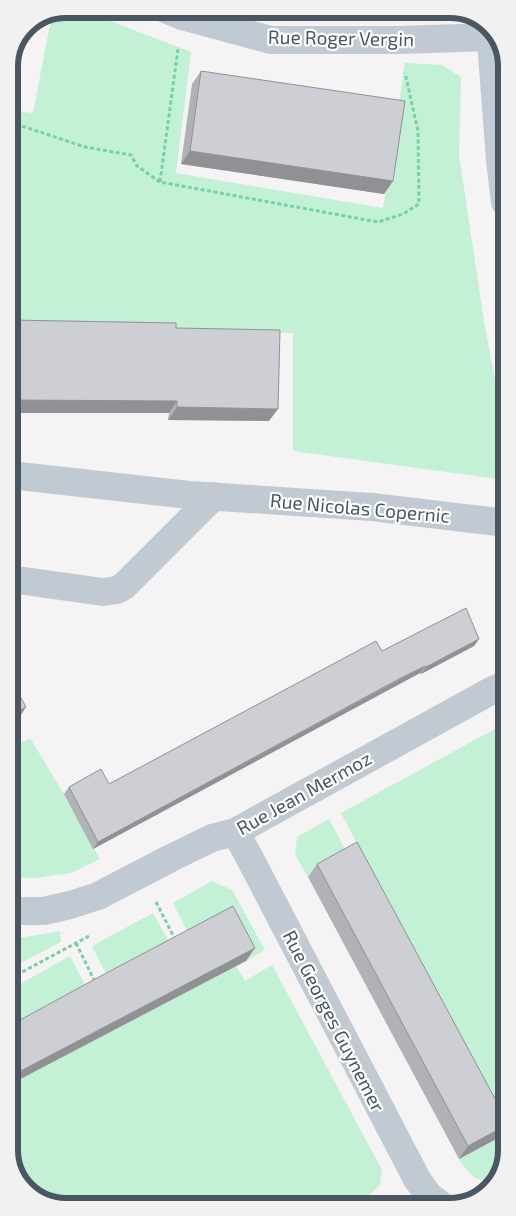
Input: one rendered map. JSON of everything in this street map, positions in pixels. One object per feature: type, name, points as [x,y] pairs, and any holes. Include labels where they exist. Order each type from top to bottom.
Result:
[{"type":"street","name":"Rue Roger Vergin","points":[[195,18],[271,40],[398,40],[485,32]]},
{"type":"street","points":[[491,39],[498,134]]},
{"type":"street","name":"Rue Nicolas Copernic","points":[[18,476],[189,495],[372,507],[498,522]]},
{"type":"street","points":[[18,579],[103,592],[117,590],[124,586],[214,496]]},
{"type":"street","name":"Rue Jean Mermoz","points":[[18,911],[44,911],[98,896],[212,838],[235,832],[498,688]]},
{"type":"street","name":"Rue Georges Guynemer","points":[[235,832],[417,1179],[431,1198]]},
{"type":"path","points":[[160,182],[174,18]]},
{"type":"path","points":[[18,126],[86,147],[131,155],[137,166],[160,182],[378,222],[403,214],[419,204],[418,131],[398,40]]},
{"type":"path","points":[[18,733],[22,731]]},
{"type":"path","points":[[155,901],[177,944]]},
{"type":"path","points":[[76,944],[98,986]]},
{"type":"green space","points":[[56,18],[102,18],[191,52],[176,173],[383,208],[405,63],[442,65],[461,77],[459,155],[484,321],[498,397],[498,479],[293,451],[293,333],[18,327],[18,111],[33,113],[51,20]]},
{"type":"green space","points":[[495,729],[498,730],[498,1111],[341,813]]},
{"type":"green space","points":[[30,738],[100,859],[71,873],[34,878],[18,878],[18,745]]},
{"type":"green space","points":[[329,819],[348,855],[308,877],[295,855],[297,837]]},
{"type":"green space","points":[[212,881],[232,890],[265,950],[246,961],[190,937],[173,903]]},
{"type":"green space","points":[[153,913],[172,947],[109,980],[92,946]]},
{"type":"green space","points":[[60,931],[61,942],[18,964],[19,938]]},
{"type":"green space","points":[[70,956],[88,991],[18,1028],[18,985]]},
{"type":"green space","points":[[272,965],[382,1170],[380,1185],[366,1198],[54,1197],[36,1189],[27,1180],[18,1157],[18,1080],[236,966],[245,981]]},
{"type":"green space","points":[[498,1139],[498,1160],[489,1180],[474,1177],[459,1159]]},
{"type":"building","points":[[201,71],[405,101],[393,181],[190,151]]},
{"type":"building","points":[[18,320],[176,323],[176,328],[280,330],[278,409],[177,407],[177,401],[18,400]]},
{"type":"building","points":[[466,608],[479,639],[397,680],[98,842],[69,787],[101,769],[109,784],[376,641],[382,651]]},
{"type":"building","points":[[18,692],[26,707],[18,711]]},
{"type":"building","points":[[357,842],[498,1104],[498,1130],[468,1146],[317,864]]},
{"type":"building","points":[[233,906],[255,948],[18,1072],[18,1021]]}]
